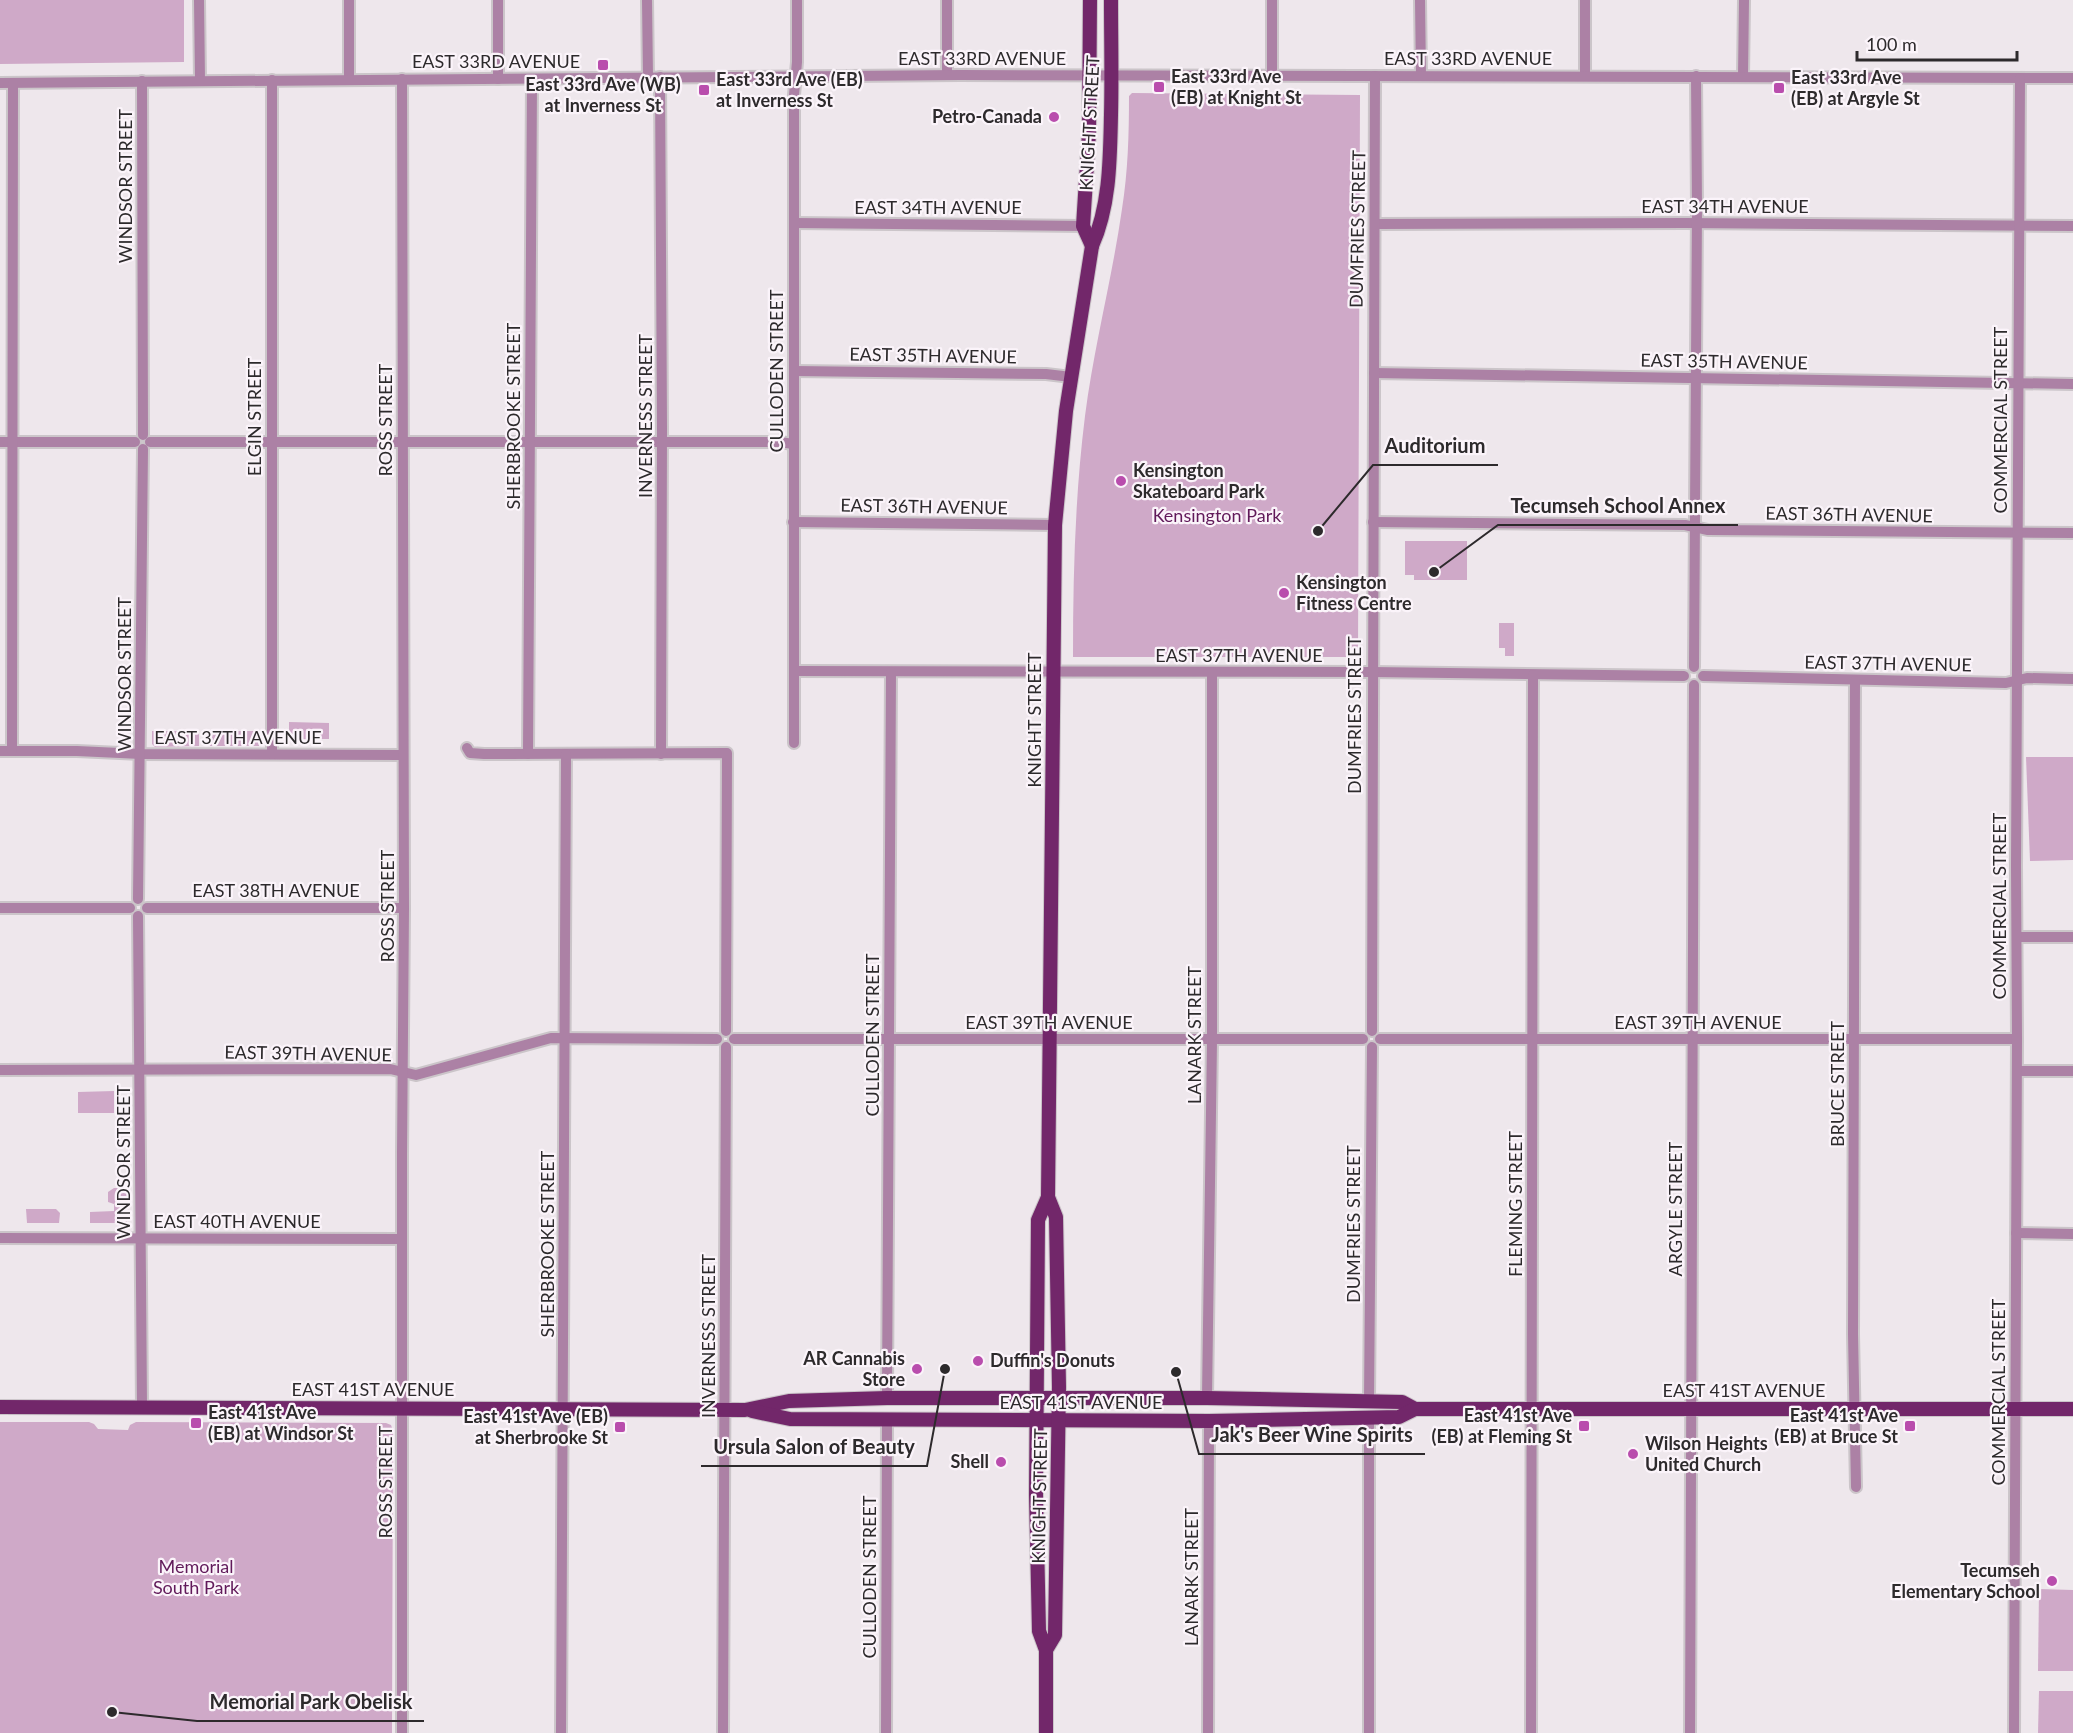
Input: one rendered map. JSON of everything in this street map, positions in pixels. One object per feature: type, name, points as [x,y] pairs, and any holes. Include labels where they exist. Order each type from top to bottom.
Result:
[{"type":"main road","name":"KNIGHT STREET","points":[[1090,0],[1089,133],[1083,226],[1092,246]]},
{"type":"main road","name":"KNIGHT STREET","points":[[1046,1650],[1055,1635],[1059,1421],[1056,1217],[1048,1197],[1055,525],[1062,440],[1071,377],[1092,246],[1100,228],[1108,173],[1112,75],[1111,0]]},
{"type":"main road","name":"KNIGHT STREET","points":[[1046,1733],[1046,1650],[1039,1631],[1036,1495],[1038,1220],[1048,1197]]},
{"type":"main road","name":"EAST 41ST AVENUE","points":[[745,1410],[789,1401],[887,1398],[1208,1398],[1369,1401],[1402,1402],[1415,1409]]},
{"type":"main road","name":"EAST 41ST AVENUE","points":[[0,1407],[725,1409],[745,1410],[790,1419],[887,1421],[1209,1421],[1369,1418],[1399,1417],[1415,1409],[2073,1409]]},
{"type":"street","points":[[199,0],[201,80]]},
{"type":"street","points":[[349,0],[349,79]]},
{"type":"street","points":[[498,0],[498,79]]},
{"type":"street","points":[[647,0],[648,77]]},
{"type":"street","name":"CULLODEN STREET","points":[[794,743],[794,95],[797,0]]},
{"type":"street","points":[[947,0],[947,75]]},
{"type":"street","points":[[1272,0],[1272,76]]},
{"type":"street","points":[[1420,0],[1420,76]]},
{"type":"street","points":[[1585,0],[1585,76]]},
{"type":"street","points":[[1743,77],[1744,0]]},
{"type":"street","name":"EAST 33RD AVENUE","points":[[0,83],[947,75],[2073,78]]},
{"type":"street","name":"DUMFRIES STREET","points":[[1369,1401],[1375,76]]},
{"type":"street","points":[[1694,667],[1696,76]]},
{"type":"street","name":"INVERNESS STREET","points":[[660,77],[661,754],[727,753],[729,1039],[723,1733]]},
{"type":"street","name":"COMMERCIAL STREET","points":[[2014,1733],[2020,78]]},
{"type":"street","name":"ROSS STREET","points":[[402,79],[404,908],[402,1733]]},
{"type":"street","name":"SHERBROOKE STREET","points":[[528,754],[532,79]]},
{"type":"street","name":"ELGIN STREET","points":[[272,80],[272,754]]},
{"type":"street","name":"WINDSOR STREET","points":[[138,899],[143,442],[142,81]]},
{"type":"street","points":[[6,751],[13,442],[13,83]]},
{"type":"street","name":"EAST 34TH AVENUE","points":[[794,223],[1083,226]]},
{"type":"street","name":"EAST 34TH AVENUE","points":[[1376,224],[1697,223],[2073,226]]},
{"type":"street","name":"EAST 35TH AVENUE","points":[[794,371],[1046,374],[1071,377]]},
{"type":"street","name":"EAST 35TH AVENUE","points":[[1374,373],[2073,384]]},
{"type":"street","points":[[0,442],[780,442],[793,444]]},
{"type":"street","name":"EAST 36TH AVENUE","points":[[794,522],[1055,525]]},
{"type":"street","name":"EAST 36TH AVENUE","points":[[1373,522],[1685,525],[1708,530],[2073,533]]},
{"type":"street","points":[[1694,667],[1699,669],[1703,676],[1701,681],[1694,685],[1688,684],[1684,676],[1686,671],[1694,667]]},
{"type":"street","name":"EAST 37TH AVENUE","points":[[794,671],[1372,672],[1684,676]]},
{"type":"street","name":"CULLODEN STREET","points":[[887,1398],[891,672]]},
{"type":"street","name":"LANARK STREET","points":[[1208,1398],[1212,1040],[1212,672]]},
{"type":"street","name":"FLEMING STREET","points":[[1531,1733],[1533,675]]},
{"type":"street","name":"EAST 37TH AVENUE","points":[[1703,676],[1855,681],[2006,682],[2027,678],[2073,678]]},
{"type":"street","name":"BRUCE STREET","points":[[1855,681],[1854,1409],[1856,1486]]},
{"type":"street","name":"ARGYLE STREET","points":[[1690,1733],[1694,685]]},
{"type":"street","points":[[467,748],[470,753],[661,754]]},
{"type":"street","name":"EAST 37TH AVENUE","points":[[6,751],[403,755]]},
{"type":"street","name":"SHERBROOKE STREET","points":[[561,1733],[566,754]]},
{"type":"street","points":[[0,908],[145,913],[147,908],[144,901],[138,899],[132,903],[134,912]]},
{"type":"street","name":"EAST 38TH AVENUE","points":[[147,908],[404,908]]},
{"type":"street","name":"WINDSOR STREET","points":[[134,912],[140,1069],[142,1407]]},
{"type":"street","points":[[2017,937],[2073,937]]},
{"type":"street","name":"EAST 39TH AVENUE","points":[[0,1070],[390,1070],[416,1076],[552,1038],[717,1039],[720,1033],[729,1039],[889,1040],[2017,1039]]},
{"type":"street","points":[[2017,1071],[2073,1071]]},
{"type":"street","points":[[2016,1233],[2073,1234]]},
{"type":"street","name":"EAST 40TH AVENUE","points":[[0,1238],[402,1239]]},
{"type":"street","points":[[1369,1418],[1369,1733]]},
{"type":"street","name":"CULLODEN STREET","points":[[886,1733],[887,1421]]},
{"type":"street","name":"LANARK STREET","points":[[1208,1733],[1209,1421]]},
{"type":"green space","points":[[0,0],[184,0],[184,62],[0,64]]},
{"type":"green space","name":"Kensington Park","points":[[1132,93],[1360,95],[1358,657],[1073,657],[1075,536],[1082,446],[1089,390],[1124,195],[1128,153],[1129,96]]},
{"type":"green space","points":[[1405,541],[1467,541],[1467,580],[1414,580],[1414,575],[1405,575]]},
{"type":"green space","points":[[1499,623],[1514,623],[1514,656],[1505,656],[1505,648],[1499,648]]},
{"type":"green space","points":[[289,722],[329,723],[329,739],[289,739]]},
{"type":"green space","points":[[152,731],[199,731],[199,746],[155,747],[152,744]]},
{"type":"green space","points":[[210,731],[258,731],[259,746],[210,746]]},
{"type":"green space","points":[[2026,757],[2073,757],[2073,860],[2030,861]]},
{"type":"green space","points":[[114,1091],[114,1113],[78,1113],[78,1092]]},
{"type":"green space","points":[[114,1188],[121,1188],[127,1193],[127,1223],[90,1223],[90,1212],[114,1211],[114,1204],[108,1202],[108,1192]]},
{"type":"green space","points":[[26,1209],[56,1209],[60,1213],[59,1223],[27,1223]]},
{"type":"green space","name":"Memorial South Park","points":[[0,1422],[89,1422],[98,1429],[128,1430],[130,1425],[136,1422],[386,1423],[391,1425],[393,1431],[392,1733],[0,1733]]},
{"type":"green space","points":[[2039,1589],[2073,1590],[2073,1671],[2038,1671]]},
{"type":"green space","points":[[2039,1691],[2073,1691],[2073,1733],[2038,1733]]},
{"type":"place","name":"East 33rd Ave (WB) at Inverness St","points":[[603,65]]},
{"type":"place","name":"East 33rd Ave (EB) at Knight St","points":[[1159,87]]},
{"type":"place","name":"East 33rd Ave (EB) at Argyle St","points":[[1779,88]]},
{"type":"place","name":"East 33rd Ave (EB) at Inverness St","points":[[704,90]]},
{"type":"place","name":"Petro-Canada","points":[[1054,117]]},
{"type":"place","name":"Kensington Skateboard Park","points":[[1121,481]]},
{"type":"place","name":"Auditorium","points":[[1318,531]]},
{"type":"place","name":"Tecumseh School Annex","points":[[1434,572]]},
{"type":"place","name":"Kensington Fitness Centre","points":[[1284,593]]},
{"type":"place","name":"Duffin's Donuts","points":[[978,1361]]},
{"type":"place","name":"AR Cannabis Store","points":[[917,1369]]},
{"type":"place","name":"Ursula Salon of Beauty","points":[[945,1369]]},
{"type":"place","name":"Jak's Beer Wine Spirits","points":[[1176,1372]]},
{"type":"place","name":"East 41st Ave (EB) at Windsor St","points":[[196,1423]]},
{"type":"place","name":"East 41st Ave (EB) at Fleming St","points":[[1584,1426]]},
{"type":"place","name":"East 41st Ave (EB) at Bruce St","points":[[1910,1426]]},
{"type":"place","name":"East 41st Ave (EB) at Sherbrooke St","points":[[620,1427]]},
{"type":"place","name":"Wilson Heights United Church","points":[[1633,1454]]},
{"type":"place","name":"Shell","points":[[1001,1462]]},
{"type":"place","name":"Tecumseh Elementary School","points":[[2052,1581]]},
{"type":"place","name":"Memorial Park Obelisk","points":[[112,1712]]}]
